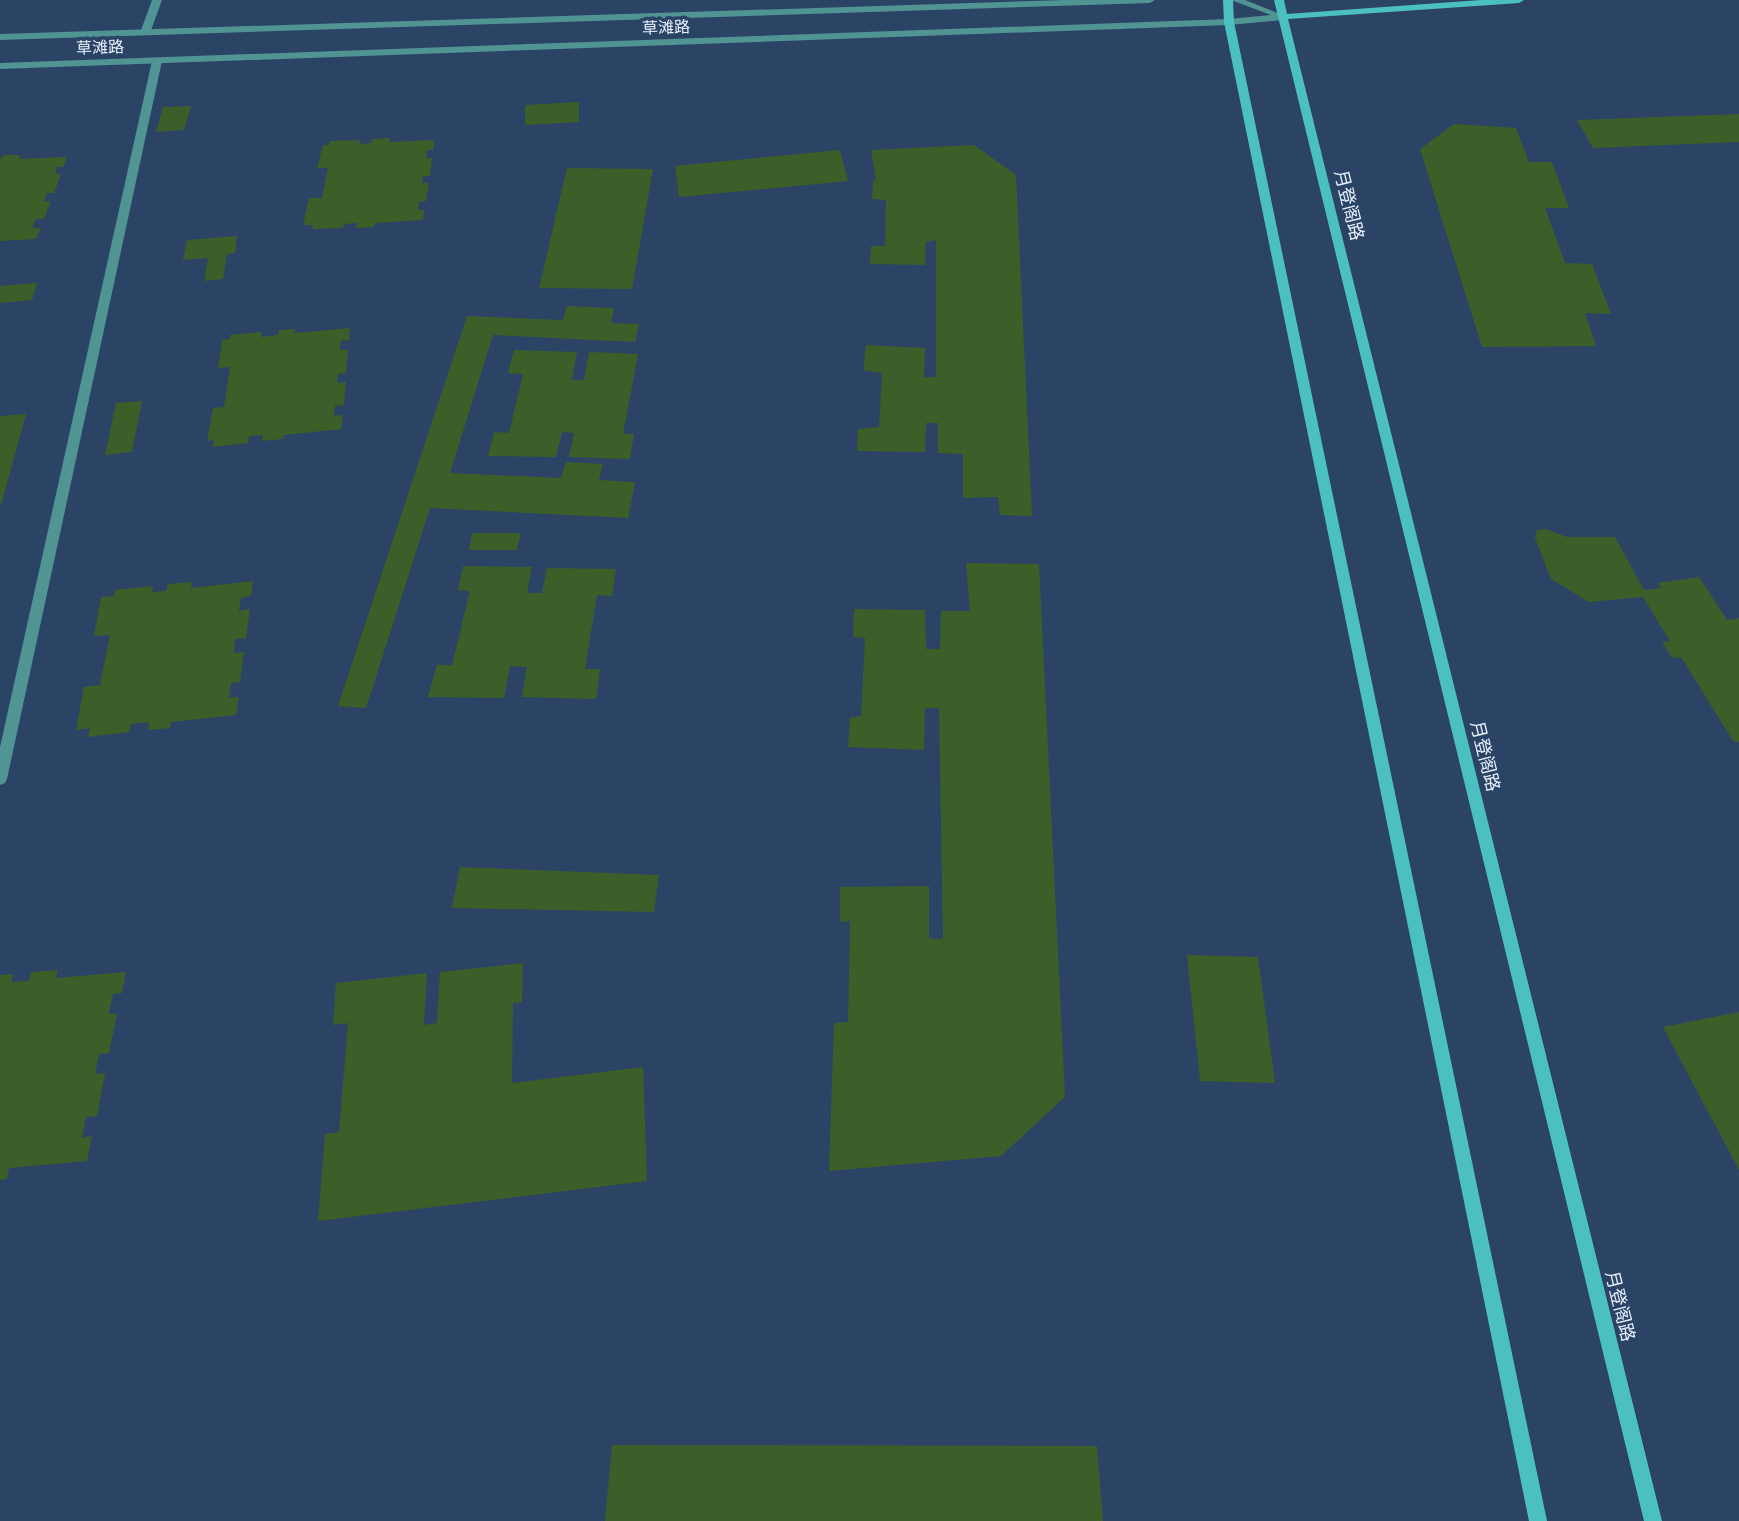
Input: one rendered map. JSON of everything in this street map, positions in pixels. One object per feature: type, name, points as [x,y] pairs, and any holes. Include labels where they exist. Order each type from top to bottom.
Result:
[{"type":"main road","points":[[1228,0],[1229,22],[1538,1521]]},
{"type":"main road","name":"月登阁路","points":[[1279,0],[1653,1521]]},
{"type":"main road","points":[[1283,17],[1519,0]]},
{"type":"street","points":[[145,33],[157,0]]},
{"type":"street","name":"草滩路","points":[[0,37],[1150,0]]},
{"type":"street","points":[[1236,0],[1283,17]]},
{"type":"street","name":"草滩路","points":[[0,66],[1229,22],[1283,17]]},
{"type":"street","points":[[0,779],[157,61]]},
{"type":"building","points":[[579,102],[579,122],[525,125],[525,105]]},
{"type":"building","points":[[191,106],[184,130],[156,132],[163,107]]},
{"type":"building","points":[[1739,114],[1739,142],[1593,148],[1577,120]]},
{"type":"building","points":[[1454,124],[1516,128],[1529,162],[1551,162],[1553,165],[1569,208],[1545,208],[1565,263],[1592,264],[1611,314],[1585,313],[1596,346],[1482,347],[1420,149]]},
{"type":"building","points":[[390,138],[389,142],[434,140],[433,150],[427,150],[426,158],[432,158],[430,176],[423,176],[422,183],[429,183],[426,201],[419,202],[418,210],[424,210],[423,220],[375,223],[374,227],[356,228],[357,223],[344,224],[343,228],[312,229],[313,225],[303,225],[309,198],[322,198],[328,168],[317,168],[323,145],[329,145],[329,141],[360,140],[359,144],[371,143],[372,139]]},
{"type":"building","points":[[974,145],[1016,175],[1032,516],[1000,515],[998,497],[963,498],[963,454],[938,453],[938,423],[926,423],[925,452],[857,451],[858,429],[879,427],[882,373],[863,370],[866,345],[925,348],[924,377],[936,377],[936,240],[926,242],[925,265],[870,264],[871,246],[885,246],[886,200],[872,199],[873,181],[876,180],[871,150]]},
{"type":"building","points":[[840,150],[848,181],[679,197],[675,166]]},
{"type":"building","points":[[3,155],[20,155],[19,159],[67,157],[63,167],[57,167],[55,174],[61,174],[54,193],[47,193],[44,201],[51,201],[44,219],[36,219],[32,228],[41,228],[36,239],[0,241],[0,160]]},
{"type":"building","points":[[567,168],[653,169],[632,289],[539,288]]},
{"type":"building","points":[[237,236],[235,253],[227,254],[223,279],[204,281],[208,258],[183,260],[187,240]]},
{"type":"building","points":[[37,283],[32,300],[0,303],[0,286]]},
{"type":"building","points":[[567,306],[614,308],[611,323],[639,324],[635,342],[493,335],[450,473],[561,478],[566,462],[603,464],[599,480],[635,482],[628,518],[430,508],[366,708],[338,706],[467,316],[563,320]]},
{"type":"building","points":[[350,328],[349,340],[341,341],[340,350],[348,350],[346,373],[338,374],[337,383],[346,382],[344,405],[335,406],[334,416],[343,415],[341,429],[284,435],[283,439],[262,441],[263,435],[249,436],[248,443],[213,447],[214,440],[207,441],[213,408],[224,407],[230,367],[218,368],[222,340],[230,339],[230,335],[262,332],[261,337],[278,335],[279,330],[295,329],[295,333]]},
{"type":"building","points":[[514,350],[577,352],[572,380],[584,380],[589,352],[638,354],[623,434],[634,434],[630,459],[569,457],[574,433],[562,432],[556,457],[488,456],[494,432],[509,433],[523,374],[508,373]]},
{"type":"building","points":[[142,401],[132,452],[105,455],[116,403]]},
{"type":"building","points":[[26,414],[1,505],[0,505],[0,416]]},
{"type":"building","points":[[1546,529],[1567,537],[1615,537],[1644,590],[1661,588],[1658,583],[1699,577],[1727,620],[1739,618],[1739,742],[1733,741],[1681,657],[1672,658],[1662,642],[1670,641],[1643,597],[1589,602],[1551,579],[1535,538],[1537,530]]},
{"type":"building","points":[[472,533],[521,533],[517,550],[469,550]]},
{"type":"building","points":[[966,563],[1039,564],[1065,1097],[1001,1156],[829,1171],[834,1023],[848,1022],[850,921],[840,922],[840,887],[929,886],[929,938],[943,939],[939,708],[925,708],[924,750],[848,747],[850,718],[861,716],[865,638],[853,637],[854,609],[925,610],[926,649],[940,649],[941,611],[970,611]]},
{"type":"building","points":[[463,566],[532,567],[527,593],[542,593],[547,568],[616,569],[612,596],[597,595],[585,669],[600,669],[596,699],[522,697],[527,667],[510,666],[504,698],[428,697],[437,665],[452,665],[470,591],[458,590]]},
{"type":"building","points":[[253,581],[251,596],[241,598],[239,611],[250,609],[246,638],[235,639],[234,653],[244,652],[240,682],[231,683],[229,698],[239,697],[236,715],[171,722],[170,728],[148,730],[149,722],[131,724],[129,732],[88,737],[90,728],[76,730],[84,687],[100,685],[110,635],[94,636],[101,597],[114,596],[115,590],[153,586],[152,592],[166,591],[168,584],[192,582],[191,588]]},
{"type":"building","points":[[460,867],[659,875],[654,912],[452,908]]},
{"type":"building","points":[[1187,955],[1258,957],[1275,1083],[1200,1081]]},
{"type":"building","points":[[523,963],[522,1002],[513,1003],[512,1083],[643,1067],[647,1181],[318,1221],[325,1134],[339,1132],[348,1023],[333,1025],[336,983],[427,973],[424,1025],[437,1023],[440,972]]},
{"type":"building","points":[[58,970],[56,978],[126,972],[122,993],[113,994],[109,1014],[117,1014],[109,1053],[99,1054],[95,1074],[105,1073],[97,1116],[86,1117],[82,1138],[92,1136],[87,1161],[9,1168],[7,1179],[0,1180],[0,975],[13,974],[11,982],[29,981],[31,972]]},
{"type":"building","points":[[1739,1012],[1739,1170],[1663,1027]]},
{"type":"building","points":[[612,1445],[1097,1446],[1103,1521],[605,1521]]}]
